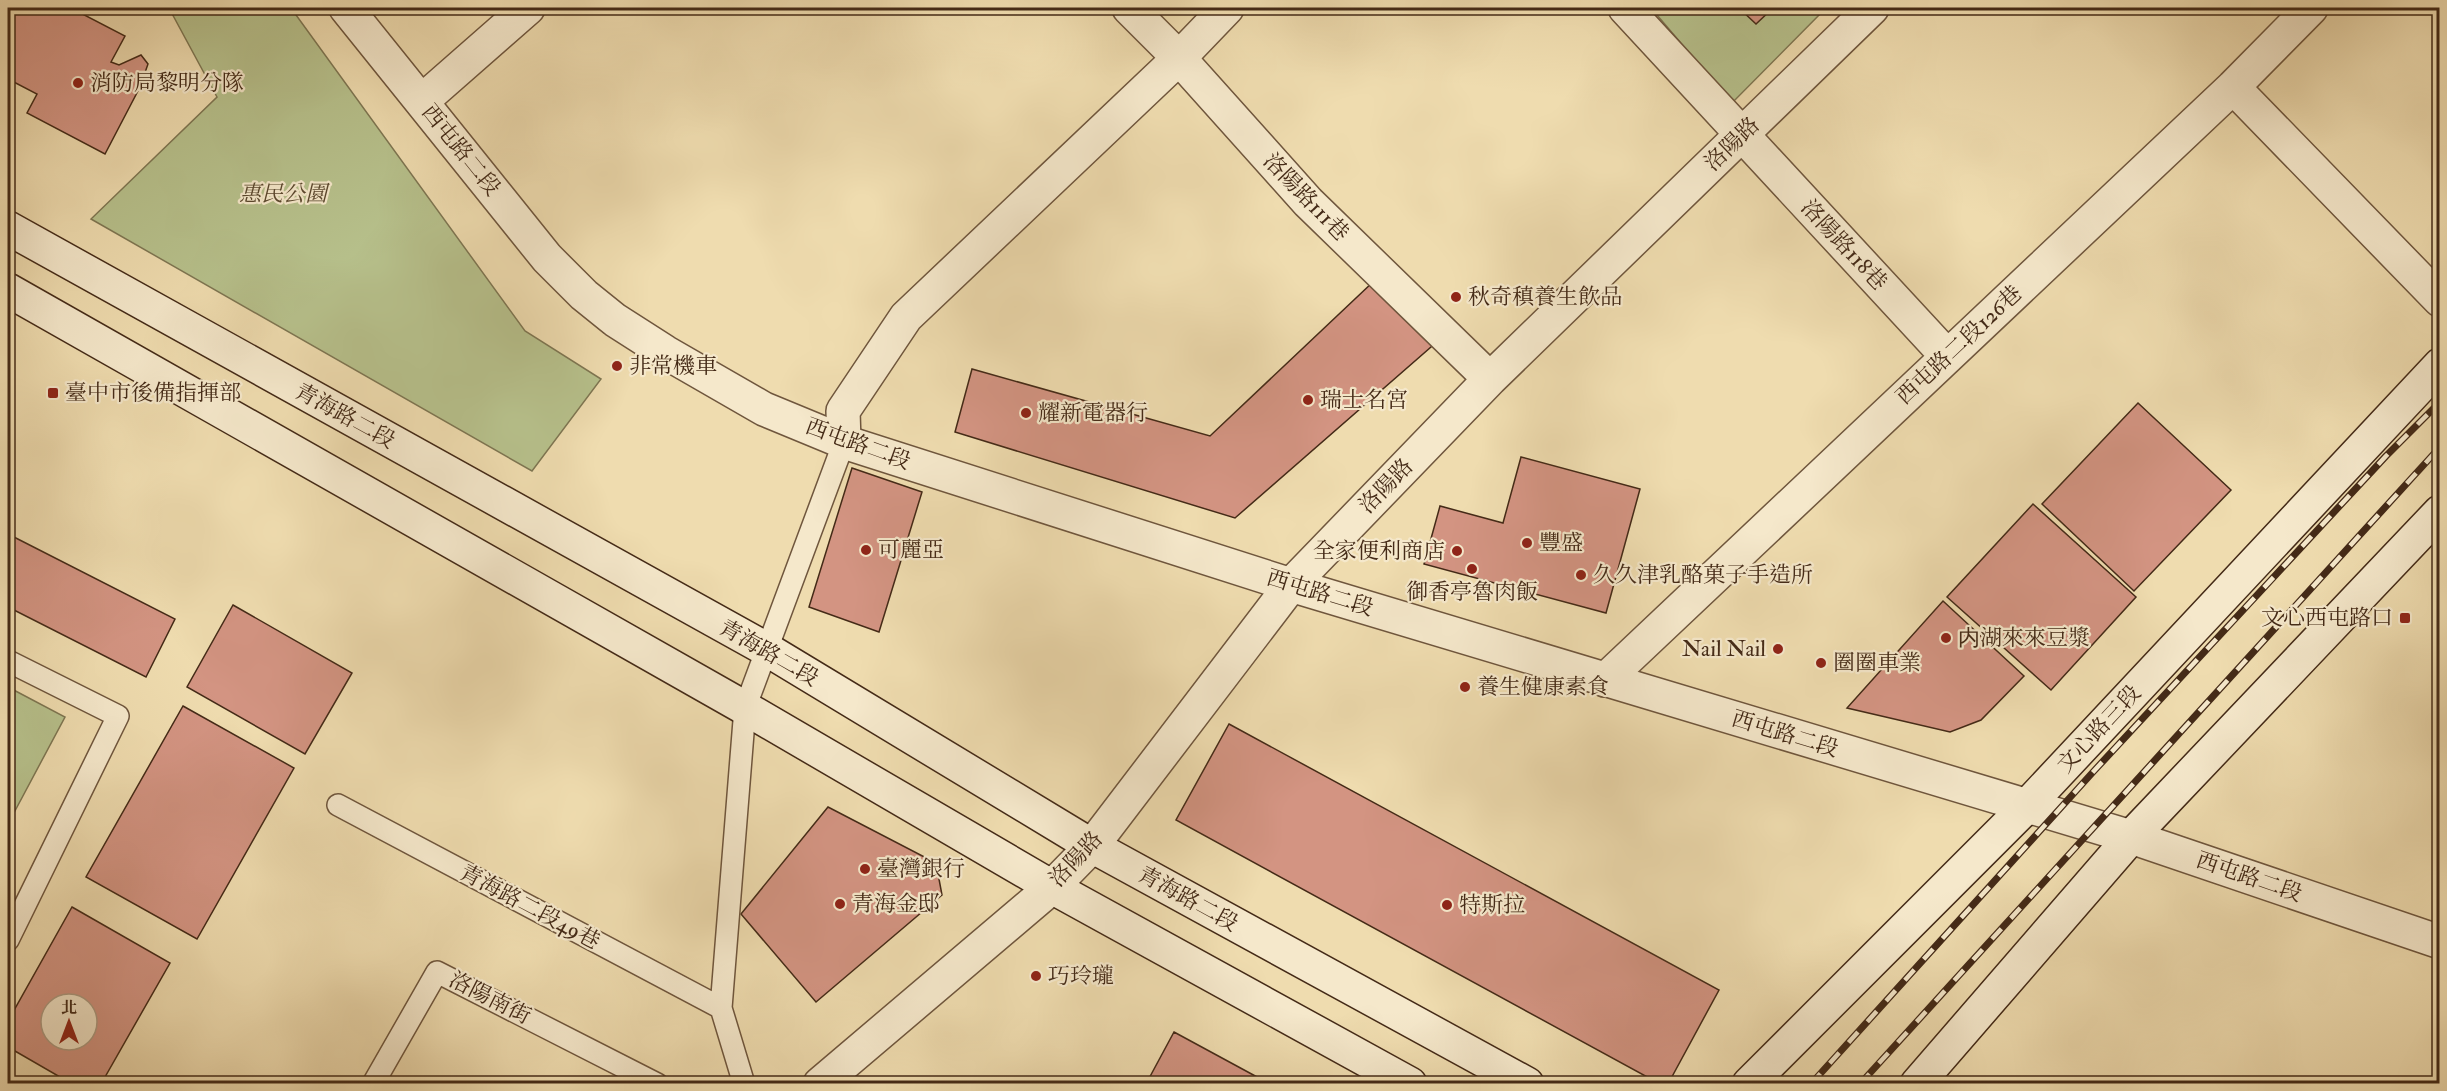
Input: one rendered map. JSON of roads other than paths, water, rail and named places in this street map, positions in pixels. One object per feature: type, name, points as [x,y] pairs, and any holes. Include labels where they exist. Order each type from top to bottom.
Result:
[{"type":"street","name":"西屯路二段","points":[[346,8],[548,258],[584,295],[615,320],[655,346],[755,404],[844,442],[1292,585],[2131,837],[2439,942]]},
{"type":"street","points":[[422,101],[528,8]]},
{"type":"street","name":"洛陽路111巷","points":[[1130,8],[1179,58],[1308,202],[1490,379]]},
{"type":"street","points":[[844,442],[843,411],[906,316],[1179,58],[1227,8]]},
{"type":"street","name":"洛陽路118巷","points":[[1625,8],[1947,356]]},
{"type":"street","name":"洛陽路","points":[[820,1083],[1052,887],[1092,846],[1292,585],[1490,379],[1872,8]]},
{"type":"street","name":"西屯路二段126巷","points":[[1605,680],[2233,87],[2311,8]]},
{"type":"street","points":[[2233,87],[2439,300]]},
{"type":"street","name":"青海路二段","points":[[8,228],[766,650],[1092,846],[1527,1083]]},
{"type":"street","points":[[8,290],[745,708],[1052,887],[1410,1083]]},
{"type":"street","name":"文心路三段","points":[[1749,1083],[2026,807],[2439,365]]},
{"type":"street","points":[[1917,1083],[2131,837],[2439,512]]},
{"type":"lane","points":[[744,1083],[721,1008],[745,708],[844,442]]},
{"type":"lane","points":[[8,661],[118,716],[8,940]]},
{"type":"lane","name":"青海路二段49巷","points":[[338,805],[721,1008]]},
{"type":"lane","name":"洛陽南街","points":[[373,1083],[437,972],[657,1083]]},
{"type":"railway","points":[[1811,1084],[2093,772],[2386,456],[2440,402]]},
{"type":"railway","points":[[1860,1084],[2440,447]]},
{"type":"place","name":"消防局黎明分隊","points":[[78,83]]},
{"type":"place","name":"秋奇稹養生飲品","points":[[1456,297]]},
{"type":"place","name":"非常機車","points":[[617,366]]},
{"type":"place","name":"臺中市後備指揮部","points":[[53,393]]},
{"type":"place","name":"瑞士名宮","points":[[1308,400]]},
{"type":"place","name":"耀新電器行","points":[[1026,413]]},
{"type":"place","name":"豐盛","points":[[1527,543]]},
{"type":"place","name":"可麗亞","points":[[866,550]]},
{"type":"place","name":"全家便利商店","points":[[1457,551]]},
{"type":"place","name":"御香亭魯肉飯","points":[[1472,569]]},
{"type":"place","name":"久久津乳酪菓子手造所","points":[[1581,575]]},
{"type":"place","name":"文心西屯路口","points":[[2405,618]]},
{"type":"place","name":"内湖來來豆漿","points":[[1946,638]]},
{"type":"place","name":"Nail Nail","points":[[1778,649]]},
{"type":"place","name":"圈圈車業","points":[[1821,663]]},
{"type":"place","name":"養生健康素食","points":[[1465,687]]},
{"type":"place","name":"臺灣銀行","points":[[865,869]]},
{"type":"place","name":"青海金邸","points":[[840,904]]},
{"type":"place","name":"特斯拉","points":[[1447,905]]},
{"type":"place","name":"巧玲瓏","points":[[1036,976]]},
{"type":"park label","name":"惠民公園","points":[[283,194]]}]
